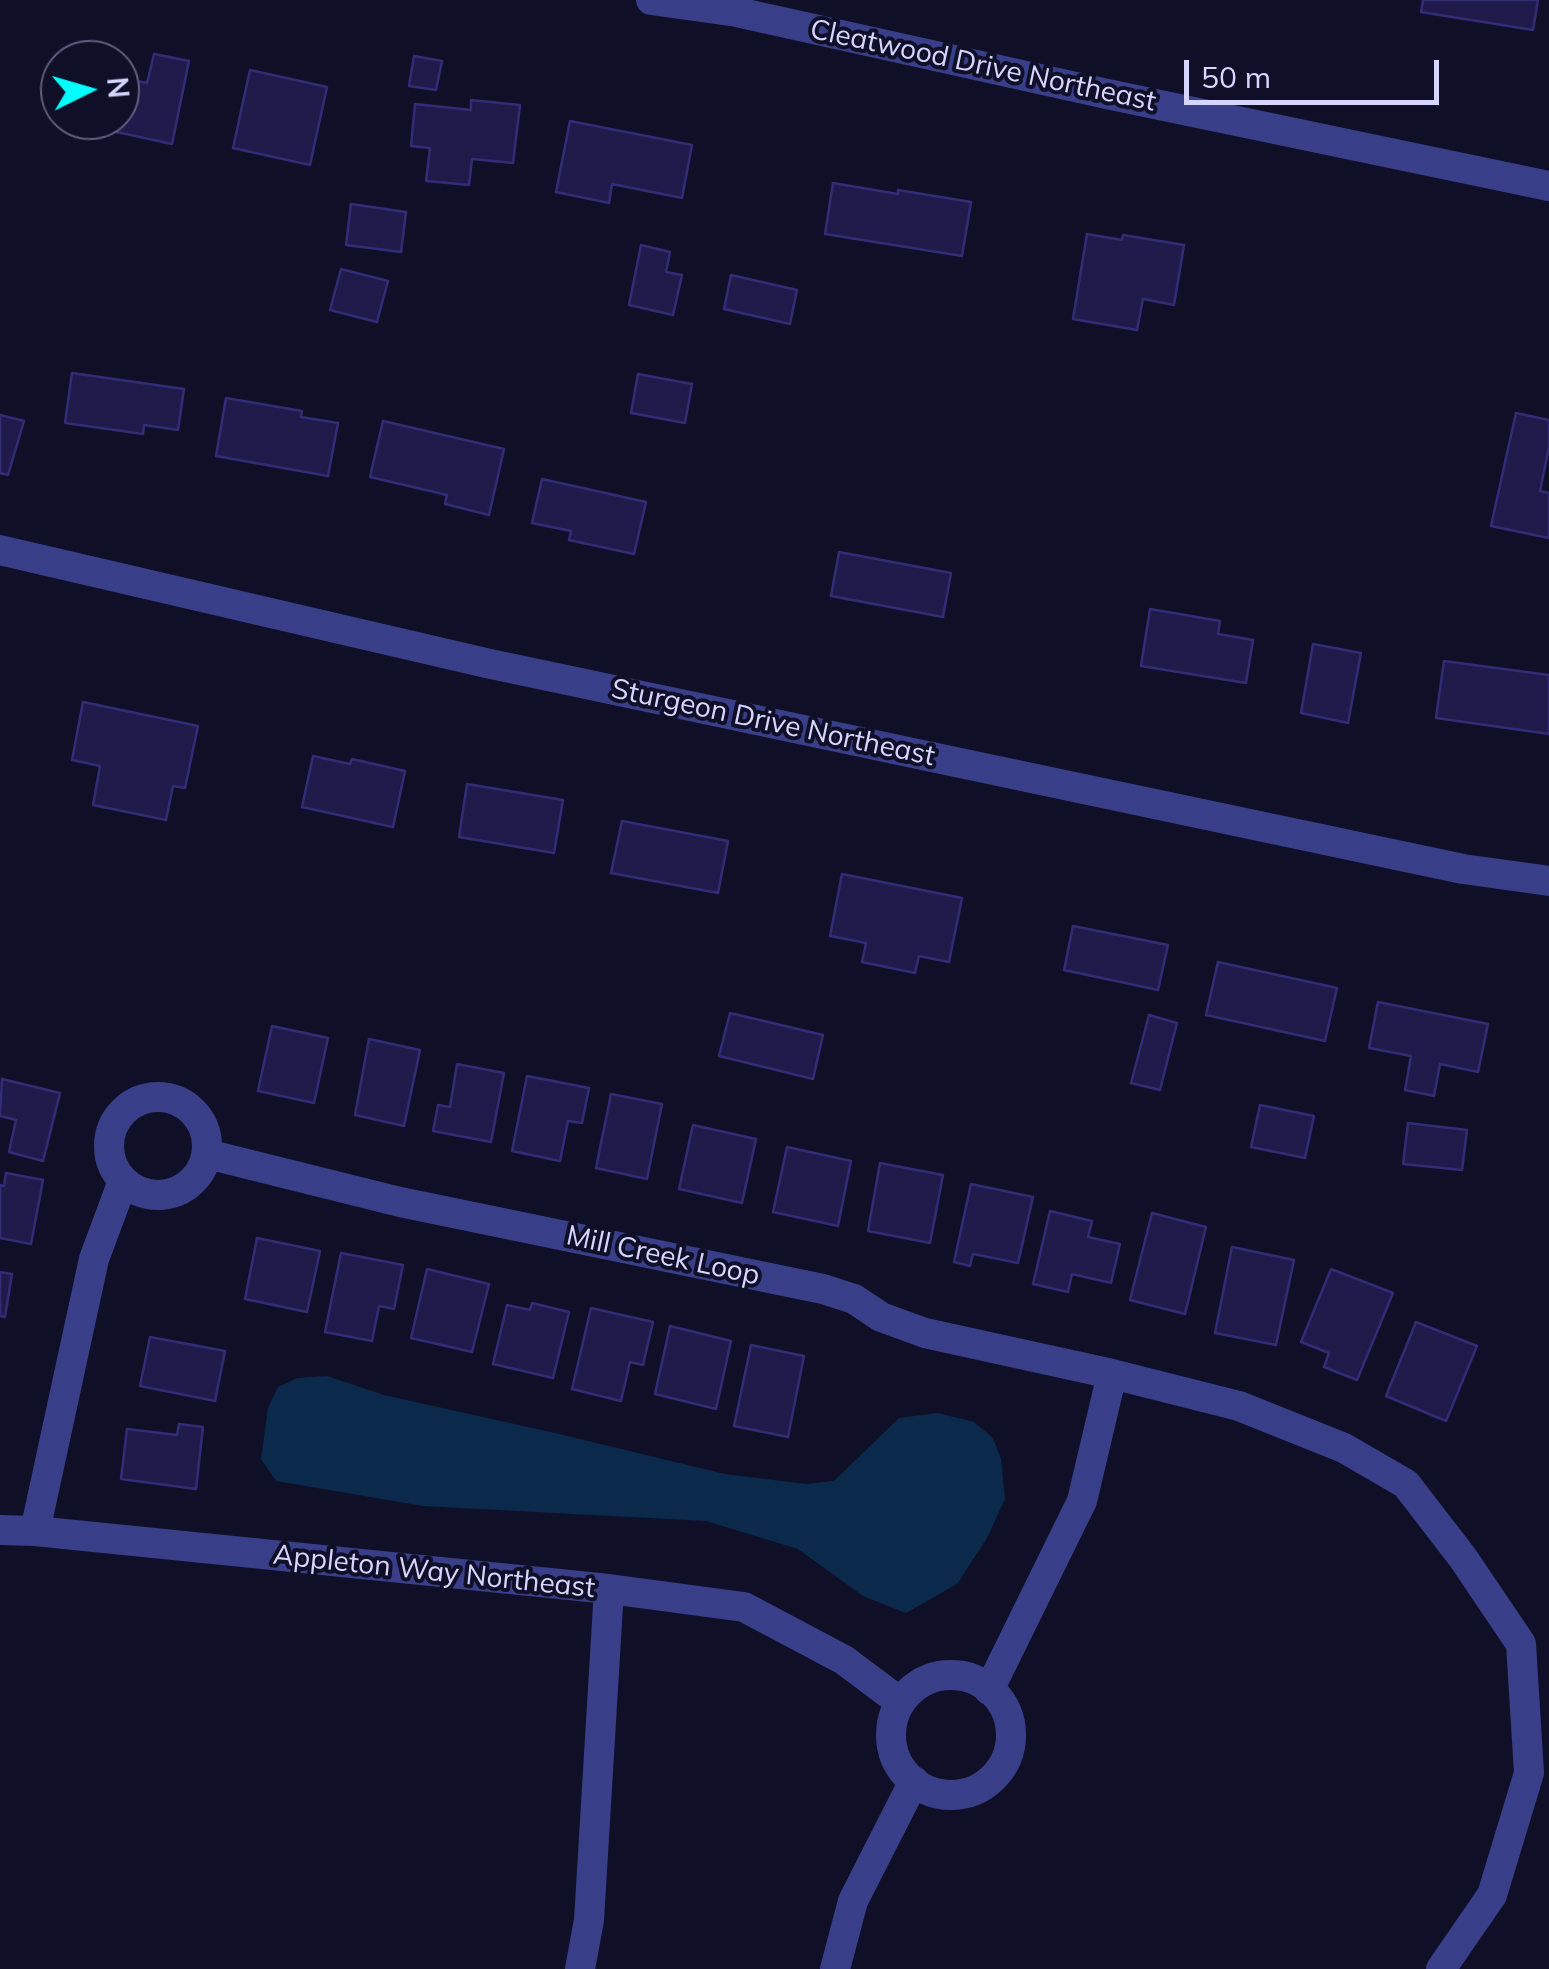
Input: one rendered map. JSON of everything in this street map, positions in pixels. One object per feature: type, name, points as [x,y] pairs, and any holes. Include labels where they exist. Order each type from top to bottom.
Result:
[{"type":"street","name":"Cleatwood Drive Northeast","points":[[651,0],[737,12],[1549,186]]},
{"type":"street","name":"Sturgeon Drive Northeast","points":[[0,550],[506,667],[1463,869],[1549,881]]},
{"type":"street","points":[[155,1096],[172,1098],[190,1108],[202,1121],[208,1137],[207,1154],[197,1177],[185,1188],[166,1195],[150,1195],[122,1181],[113,1167],[108,1143],[112,1126],[125,1108],[139,1099],[155,1096]]},
{"type":"street","name":"Mill Creek Loop","points":[[207,1154],[400,1202],[854,1298],[881,1316],[925,1332],[1239,1406],[1344,1448],[1406,1484],[1522,1644],[1529,1773],[1492,1895],[1441,1969]]},
{"type":"street","points":[[35,1531],[94,1259],[122,1181]]},
{"type":"street","points":[[988,1690],[1082,1501],[1112,1374]]},
{"type":"street","name":"Appleton Way Northeast","points":[[0,1530],[609,1590],[588,1920],[580,1969]]},
{"type":"street","points":[[609,1590],[744,1607],[844,1660],[900,1702]]},
{"type":"street","points":[[951,1674],[979,1682],[988,1690],[1009,1717],[1011,1738],[999,1772],[981,1788],[948,1796],[928,1791],[904,1773],[890,1741],[892,1721],[900,1702],[912,1688],[930,1678],[951,1674]]},
{"type":"street","points":[[835,1969],[854,1902],[914,1781]]},
{"type":"water","points":[[327,1376],[384,1395],[725,1474],[806,1484],[834,1481],[899,1418],[938,1413],[974,1422],[993,1438],[1001,1459],[1005,1499],[987,1538],[957,1584],[906,1613],[863,1596],[798,1549],[706,1521],[423,1506],[276,1481],[261,1459],[268,1408],[278,1387],[297,1378]]},
{"type":"building","points":[[1423,0],[1538,0],[1533,30],[1421,12]]},
{"type":"building","points":[[154,54],[189,61],[172,144],[140,137],[140,82],[147,83]]},
{"type":"building","points":[[414,56],[442,61],[436,90],[409,86]]},
{"type":"building","points":[[250,70],[327,87],[310,165],[233,148]]},
{"type":"building","points":[[471,100],[520,105],[513,163],[472,159],[469,185],[426,181],[430,148],[411,146],[415,104],[471,110]]},
{"type":"building","points":[[570,121],[692,145],[682,198],[612,184],[609,203],[556,192]]},
{"type":"building","points":[[833,183],[971,202],[962,256],[825,234]]},
{"type":"building","points":[[351,204],[406,212],[401,252],[346,245]]},
{"type":"building","points":[[1087,234],[1122,240],[1123,235],[1184,245],[1174,305],[1143,299],[1137,330],[1073,319]]},
{"type":"building","points":[[641,245],[670,252],[666,272],[682,275],[673,315],[629,305]]},
{"type":"building","points":[[341,269],[388,281],[377,322],[330,310]]},
{"type":"building","points":[[731,275],[797,290],[790,324],[724,309]]},
{"type":"building","points":[[72,373],[184,389],[178,430],[144,425],[143,434],[65,423]]},
{"type":"building","points":[[638,374],[692,384],[685,423],[631,413]]},
{"type":"building","points":[[226,398],[302,411],[301,417],[338,423],[328,476],[216,456]]},
{"type":"building","points":[[1516,413],[1549,420],[1549,447],[1540,491],[1549,493],[1549,538],[1491,526]]},
{"type":"building","points":[[0,415],[24,421],[8,475],[0,473]]},
{"type":"building","points":[[383,421],[504,449],[489,515],[445,504],[447,495],[370,477]]},
{"type":"building","points":[[542,479],[646,502],[634,554],[569,540],[571,531],[532,523]]},
{"type":"building","points":[[839,552],[951,573],[943,617],[831,596]]},
{"type":"building","points":[[1150,609],[1220,621],[1218,634],[1253,640],[1246,683],[1141,666]]},
{"type":"building","points":[[1313,644],[1361,653],[1348,723],[1301,713]]},
{"type":"building","points":[[1444,661],[1549,675],[1549,734],[1436,718]]},
{"type":"building","points":[[83,702],[198,726],[185,788],[173,786],[166,820],[93,805],[100,766],[72,760]]},
{"type":"building","points":[[313,756],[350,764],[352,759],[405,771],[393,827],[302,807]]},
{"type":"building","points":[[467,784],[563,800],[554,853],[459,837]]},
{"type":"building","points":[[622,821],[728,841],[718,893],[611,873]]},
{"type":"building","points":[[842,874],[962,898],[949,962],[919,956],[915,973],[862,962],[866,943],[830,936]]},
{"type":"building","points":[[1073,926],[1168,945],[1158,990],[1064,970]]},
{"type":"building","points":[[1218,962],[1337,988],[1325,1041],[1206,1015]]},
{"type":"building","points":[[1378,1002],[1488,1024],[1478,1072],[1440,1064],[1434,1096],[1405,1090],[1411,1056],[1369,1048]]},
{"type":"building","points":[[730,1013],[823,1035],[813,1079],[719,1056]]},
{"type":"building","points":[[1149,1015],[1177,1023],[1160,1090],[1131,1083]]},
{"type":"building","points":[[272,1026],[328,1038],[314,1103],[258,1091]]},
{"type":"building","points":[[369,1039],[420,1050],[404,1126],[355,1115]]},
{"type":"building","points":[[457,1064],[504,1073],[491,1142],[433,1131],[438,1105],[450,1107]]},
{"type":"building","points":[[527,1076],[589,1088],[582,1123],[568,1121],[560,1161],[512,1151]]},
{"type":"building","points":[[2,1079],[60,1093],[43,1161],[9,1152],[16,1120],[0,1116]]},
{"type":"building","points":[[611,1094],[662,1104],[647,1179],[596,1168]]},
{"type":"building","points":[[1260,1105],[1314,1116],[1305,1158],[1251,1147]]},
{"type":"building","points":[[1408,1123],[1467,1130],[1462,1170],[1403,1164]]},
{"type":"building","points":[[693,1125],[756,1139],[742,1203],[679,1189]]},
{"type":"building","points":[[787,1147],[851,1161],[838,1226],[773,1212]]},
{"type":"building","points":[[880,1163],[943,1175],[930,1243],[868,1231]]},
{"type":"building","points":[[6,1173],[43,1180],[31,1244],[0,1238],[0,1185],[4,1186]]},
{"type":"building","points":[[971,1184],[1033,1197],[1018,1263],[973,1254],[970,1266],[954,1262]]},
{"type":"building","points":[[1050,1211],[1092,1221],[1088,1237],[1120,1244],[1111,1283],[1072,1274],[1068,1292],[1033,1284]]},
{"type":"building","points":[[1152,1213],[1206,1227],[1185,1314],[1130,1300]]},
{"type":"building","points":[[257,1238],[320,1251],[307,1312],[245,1299]]},
{"type":"building","points":[[1232,1247],[1294,1260],[1276,1345],[1215,1333]]},
{"type":"building","points":[[341,1253],[403,1265],[394,1309],[379,1306],[372,1341],[325,1332]]},
{"type":"building","points":[[427,1269],[489,1284],[472,1352],[411,1338]]},
{"type":"building","points":[[1331,1269],[1393,1293],[1357,1380],[1324,1367],[1329,1353],[1301,1342]]},
{"type":"building","points":[[0,1272],[12,1274],[5,1317],[0,1316]]},
{"type":"building","points":[[532,1303],[569,1312],[553,1378],[493,1364],[507,1305],[530,1310]]},
{"type":"building","points":[[591,1308],[653,1322],[643,1365],[630,1362],[621,1401],[572,1389]]},
{"type":"building","points":[[1416,1322],[1477,1346],[1446,1421],[1386,1396]]},
{"type":"building","points":[[670,1326],[731,1341],[716,1409],[655,1394]]},
{"type":"building","points":[[150,1337],[225,1351],[215,1401],[140,1386]]},
{"type":"building","points":[[751,1345],[804,1356],[788,1437],[734,1426]]},
{"type":"building","points":[[179,1424],[203,1427],[196,1489],[121,1479],[127,1429],[177,1435]]}]
